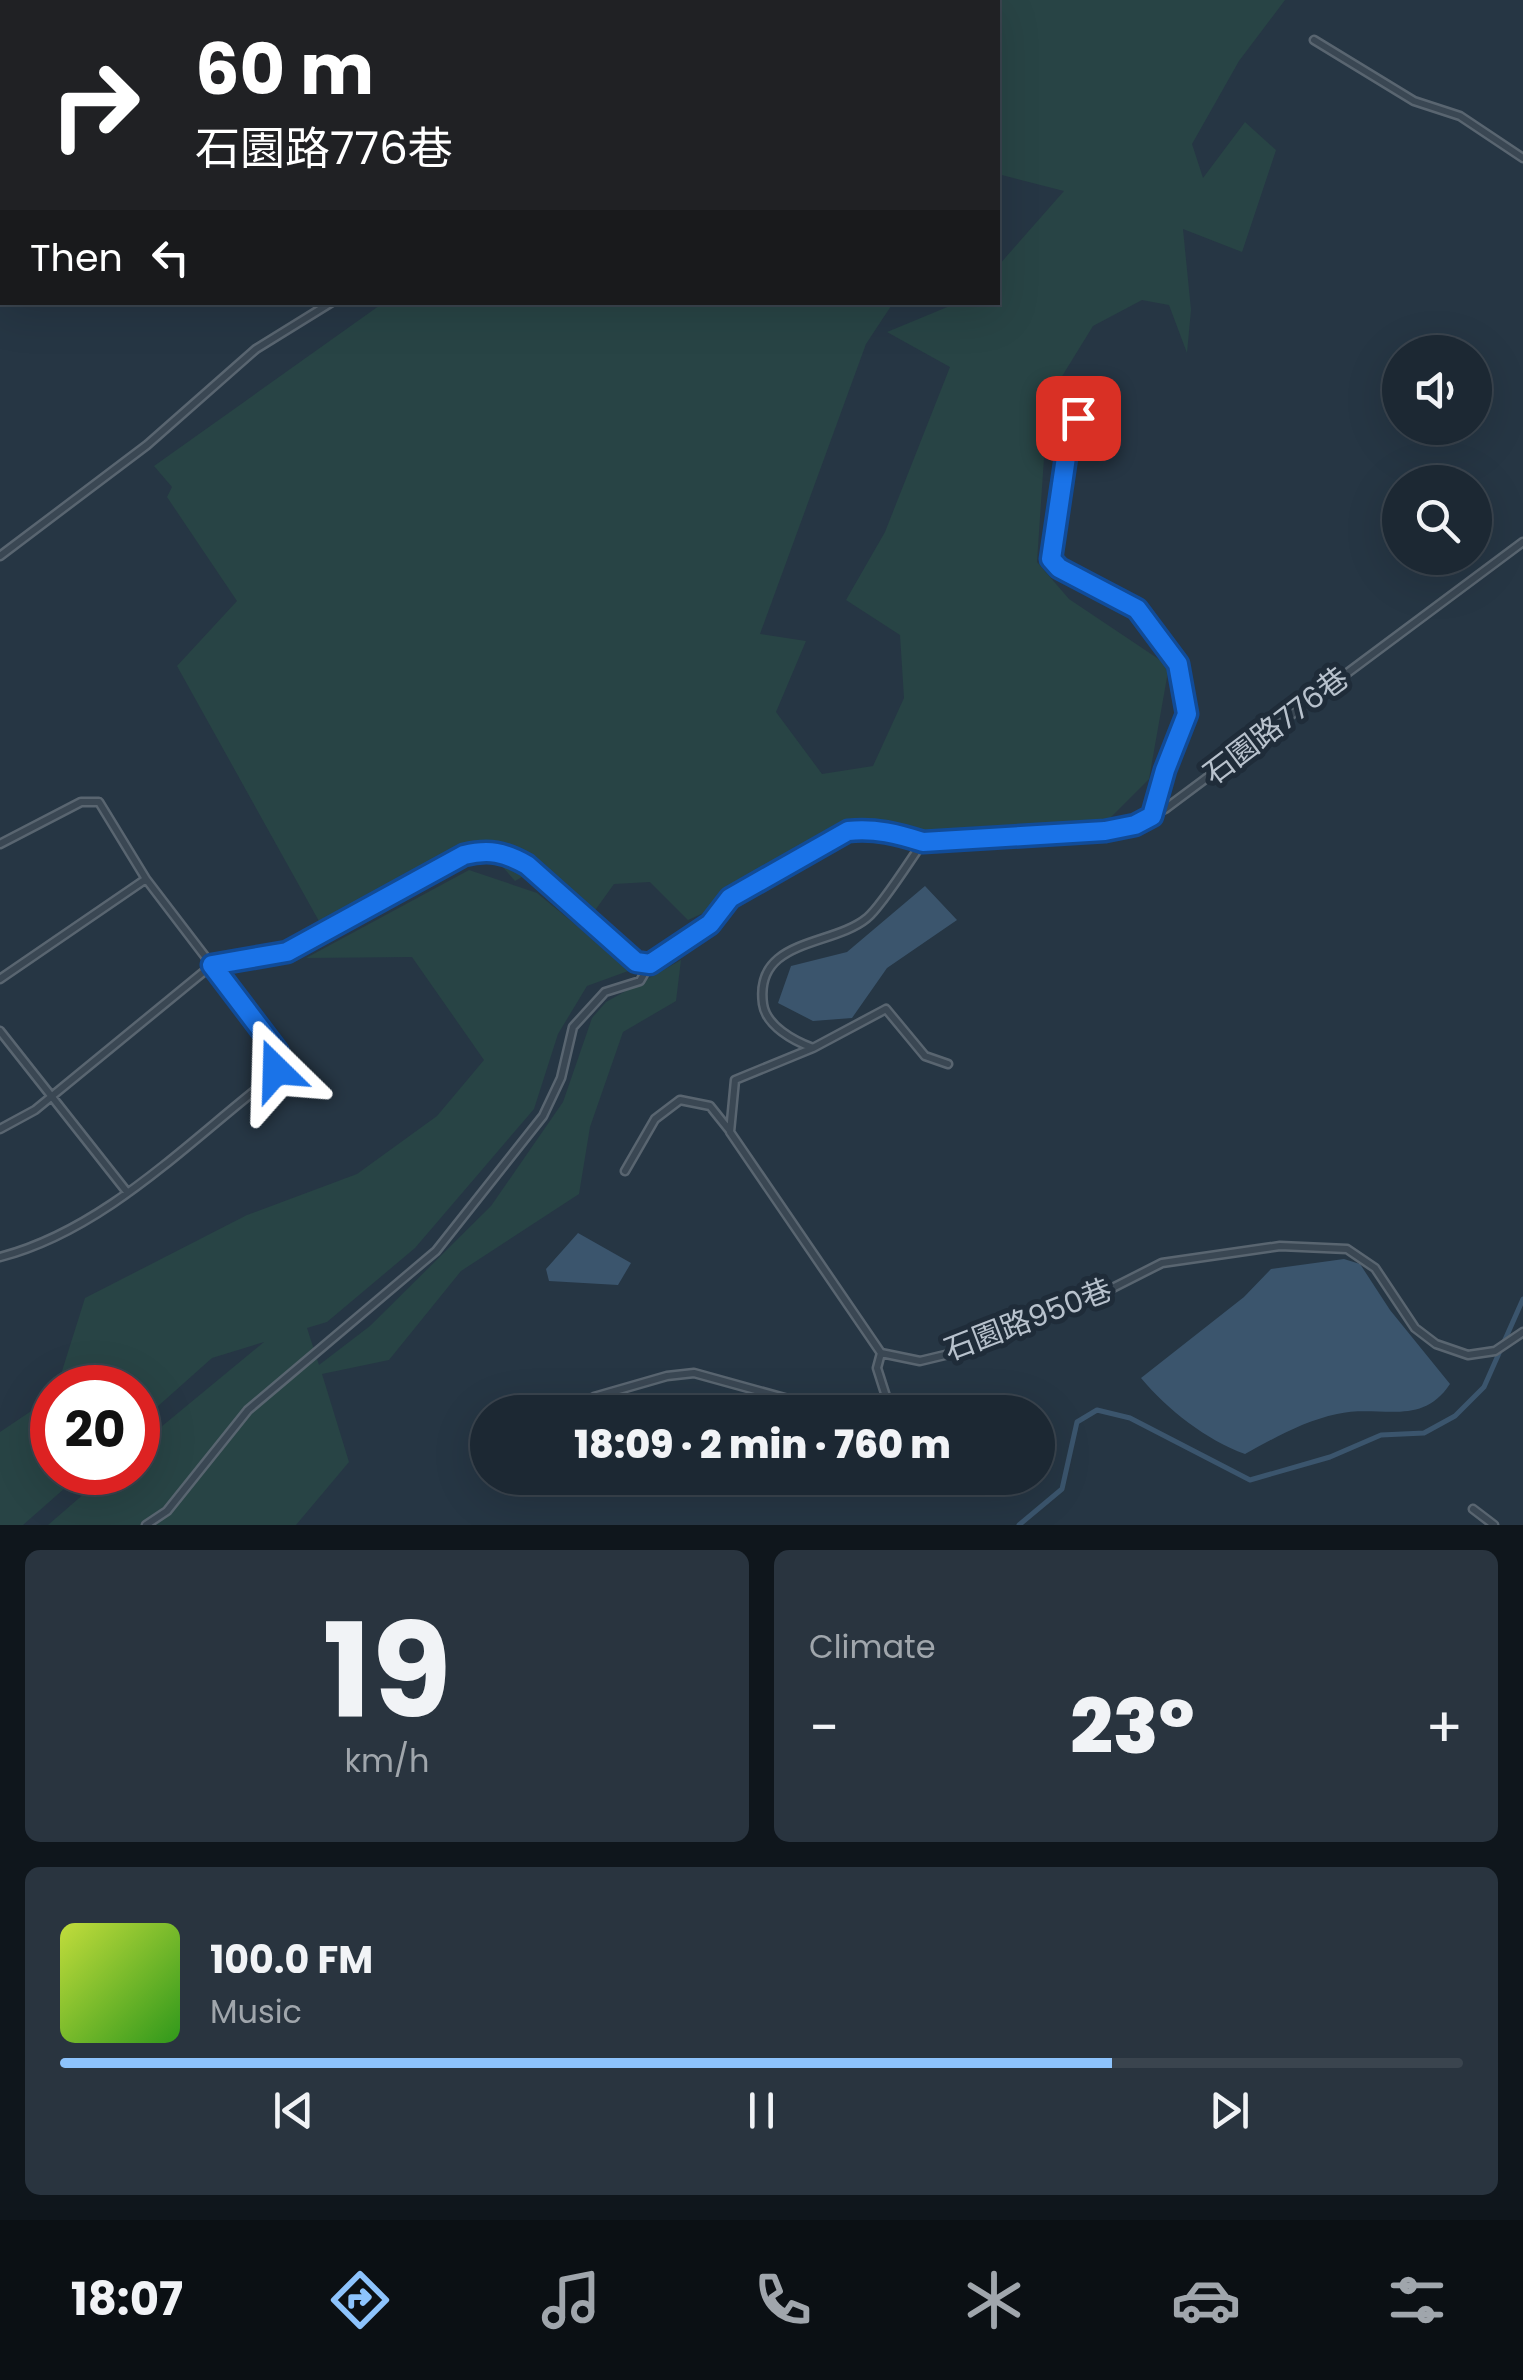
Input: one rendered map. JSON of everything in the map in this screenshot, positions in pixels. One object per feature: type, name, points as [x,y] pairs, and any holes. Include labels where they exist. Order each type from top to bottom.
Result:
[{"type":"lane","points":[[1314,40],[1414,101],[1460,116],[1523,158]]},
{"type":"lane","points":[[0,556],[147,445],[256,349],[327,305]]},
{"type":"lane","points":[[1112,388],[1070,430],[1051,559],[1059,568],[1137,609],[1178,664],[1187,714],[1152,816]]},
{"type":"lane","name":"石園路776巷","points":[[146,1525],[167,1510],[248,1410],[436,1251],[543,1116],[561,1078],[573,1027],[604,992],[640,981],[650,964],[710,924],[730,898],[848,831],[866,829],[923,842],[1105,831],[1135,825],[1523,542]]},
{"type":"lane","points":[[0,844],[81,802],[99,802],[146,878],[278,1052],[276,1070],[127,1192],[65,1231],[0,1257]]},
{"type":"lane","points":[[814,1048],[793,1040],[764,1012],[761,986],[776,958],[868,918],[923,842]]},
{"type":"lane","points":[[0,1130],[50,1097],[212,965],[287,952],[464,855],[486,850],[508,854],[527,865],[636,962],[650,964]]},
{"type":"lane","points":[[0,979],[146,878]]},
{"type":"lane","points":[[730,1132],[735,1080],[814,1048],[886,1008],[925,1056],[948,1064]]},
{"type":"lane","points":[[0,1031],[127,1192]]},
{"type":"lane","points":[[626,1171],[655,1119],[680,1100],[710,1106],[881,1352],[877,1368],[886,1395]]},
{"type":"lane","name":"石園路950巷","points":[[881,1352],[920,1361],[970,1348],[1073,1308],[1162,1263],[1280,1246],[1347,1249],[1375,1268],[1415,1328],[1436,1344],[1468,1354],[1495,1351],[1523,1332]]},
{"type":"lane","points":[[601,1395],[666,1376],[694,1373],[774,1395]]},
{"type":"lane","points":[[1473,1508],[1494,1525]]},
{"type":"green space","points":[[1000,0],[1285,0],[1239,61],[1192,144],[1203,178],[1245,122],[1276,150],[1242,252],[1183,229],[1191,310],[1187,353],[1169,305],[1142,300],[1093,326],[1048,399],[1037,562],[1069,599],[1169,666],[1149,779],[1106,822],[995,831],[916,830],[840,823],[710,910],[688,920],[650,882],[614,884],[591,916],[536,869],[515,881],[488,850],[468,848],[320,923],[177,666],[237,601],[167,497],[172,487],[154,466],[380,305],[892,305],[866,344],[760,634],[806,641],[776,712],[822,774],[873,766],[904,698],[900,635],[846,600],[885,532],[950,367],[887,332],[952,305],[1000,305],[1000,264],[1064,191],[1000,175]]},
{"type":"green space","points":[[469,870],[537,893],[631,970],[587,986],[558,1034],[534,1109],[415,1248],[327,1322],[307,1328],[319,1365],[370,1326],[491,1206],[563,1102],[592,1018],[606,1002],[681,960],[676,1001],[623,1032],[590,1127],[579,1194],[461,1271],[389,1360],[322,1374],[349,1462],[296,1525],[48,1525],[83,1495],[160,1495],[160,1428],[264,1342],[212,1358],[160,1404],[160,1365],[64,1365],[85,1298],[247,1215],[357,1174],[437,1116],[484,1060],[412,957],[306,958]]},
{"type":"green space","points":[[30,1412],[30,1495],[57,1495],[23,1525],[0,1525],[0,1432]]},
{"type":"water","points":[[925,886],[957,920],[887,968],[852,1018],[813,1021],[778,1003],[791,966],[847,952]]},
{"type":"water","points":[[578,1233],[631,1263],[618,1285],[549,1281],[546,1269]]},
{"type":"water","points":[[1344,1259],[1360,1264],[1390,1310],[1450,1384],[1439,1398],[1413,1410],[1325,1417],[1245,1454],[1188,1423],[1141,1378],[1244,1297],[1271,1269]]},
{"type":"waterway","points":[[1019,1525],[1062,1489],[1077,1422],[1097,1410],[1130,1418],[1250,1480],[1330,1457],[1381,1435],[1424,1433],[1455,1416],[1484,1387],[1523,1299]]},
{"type":"route","points":[[276,1070],[278,1052],[212,965],[287,952],[464,855],[486,850],[508,854],[527,865],[636,962],[650,964],[692,939],[710,924],[730,898],[848,831],[866,829],[923,842],[1105,831],[1135,825],[1152,816],[1187,714],[1178,664],[1137,609],[1059,568],[1051,559],[1070,430],[1078,418]]}]
